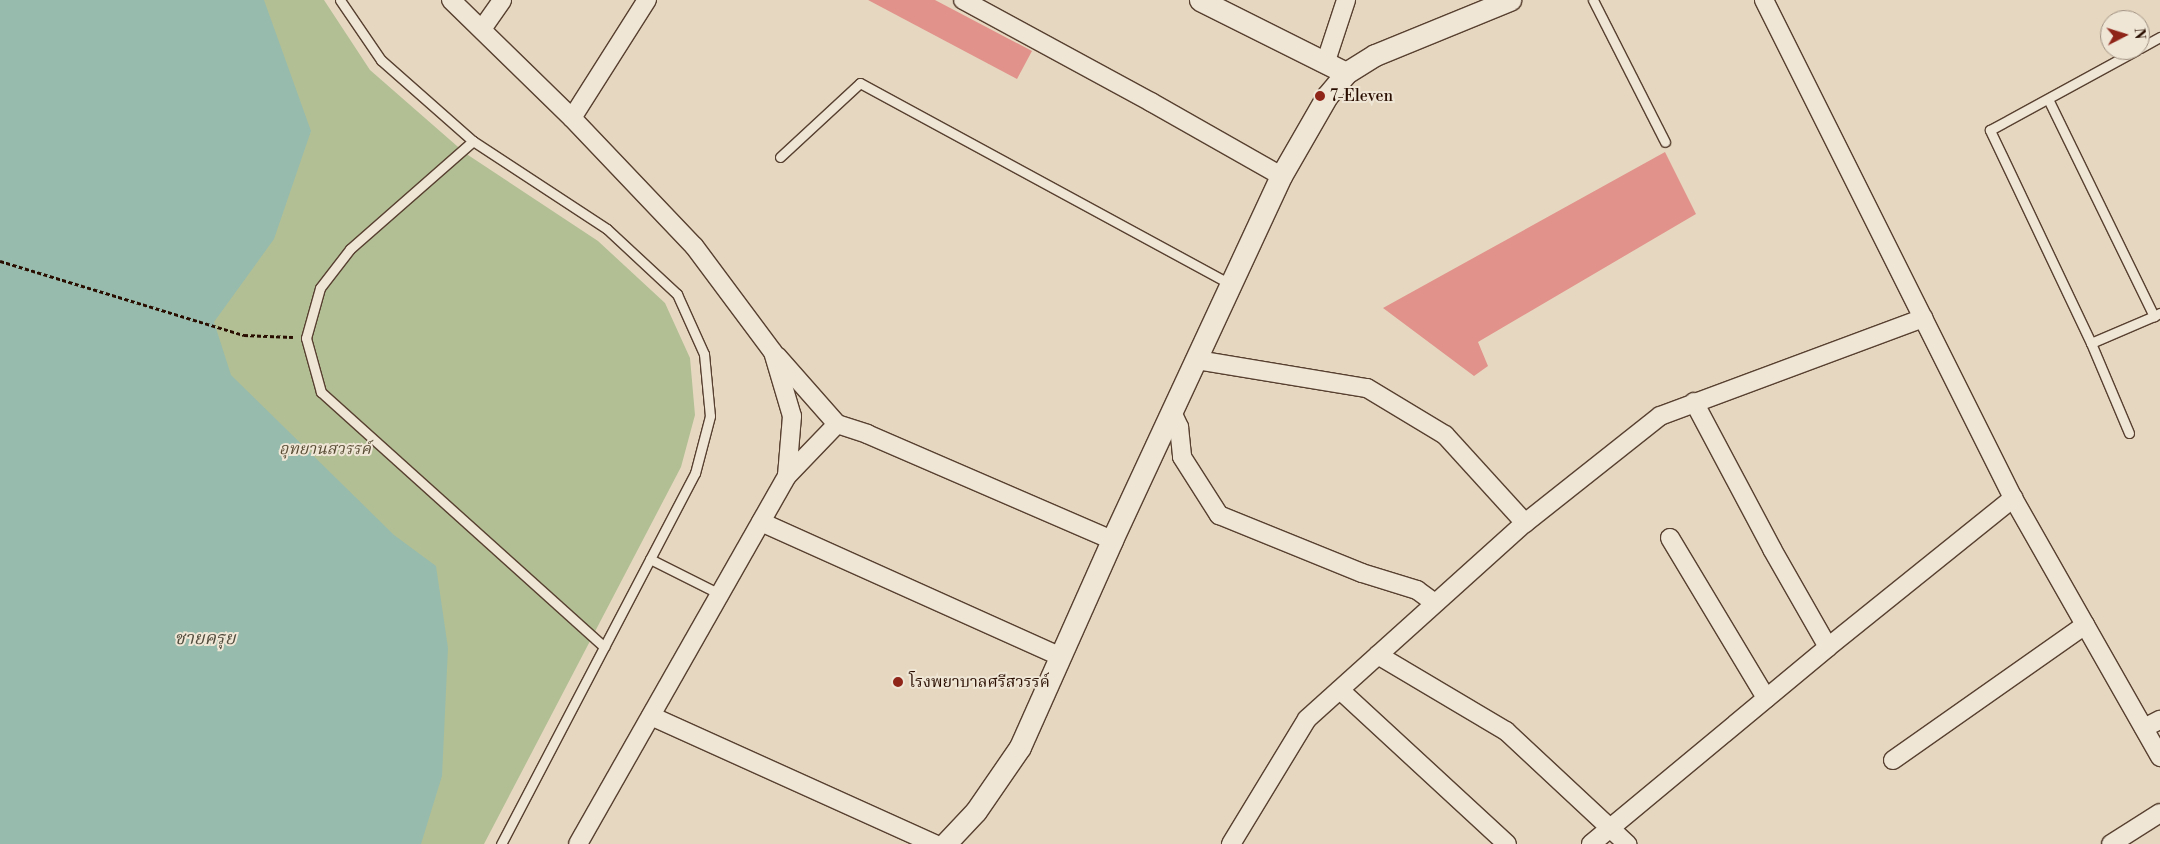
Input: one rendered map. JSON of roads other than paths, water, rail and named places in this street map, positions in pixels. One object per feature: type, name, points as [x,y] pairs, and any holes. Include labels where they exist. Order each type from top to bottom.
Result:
[{"type":"street","points":[[451,0],[572,118],[694,246],[773,352],[837,424],[867,434],[1112,540]]},
{"type":"street","points":[[482,29],[502,0]]},
{"type":"street","points":[[572,118],[647,0]]},
{"type":"street","points":[[963,0],[1281,176]]},
{"type":"street","points":[[1200,0],[1326,61],[1346,73]]},
{"type":"street","points":[[1326,61],[1346,0]]},
{"type":"street","points":[[946,844],[976,811],[1020,747],[1112,540],[1281,176],[1327,96],[1346,73],[1374,55],[1510,0]]},
{"type":"street","points":[[1764,0],[2013,498],[2160,757]]},
{"type":"street","points":[[1231,844],[1307,719],[1525,523],[1660,416],[1923,318]]},
{"type":"street","points":[[773,352],[792,416],[787,476]]},
{"type":"street","points":[[1196,360],[1367,388],[1445,435],[1525,523]]},
{"type":"street","points":[[1694,402],[1772,550],[1828,647]]},
{"type":"street","points":[[1172,412],[1177,422],[1181,455],[1185,464],[1219,515],[1362,573],[1417,590],[1435,604]]},
{"type":"street","points":[[578,844],[787,476],[837,424]]},
{"type":"street","points":[[1591,844],[1828,647],[2013,498]]},
{"type":"street","points":[[761,522],[1061,657]]},
{"type":"street","points":[[1670,538],[1766,698]]},
{"type":"street","points":[[1893,760],[2085,624]]},
{"type":"street","points":[[1378,655],[1506,731],[1608,829],[1627,844]]},
{"type":"street","points":[[1340,690],[1507,844]]},
{"type":"street","points":[[651,716],[934,844]]},
{"type":"street","points":[[2144,728],[2160,720]]},
{"type":"street","points":[[2111,844],[2160,814]]},
{"type":"lane","points":[[340,0],[381,60],[473,141],[607,229],[677,294],[704,354],[710,416],[695,473],[501,844]]},
{"type":"lane","points":[[1593,0],[1665,142]]},
{"type":"lane","points":[[2118,60],[1991,128],[1991,135],[2091,343],[2129,432]]},
{"type":"lane","points":[[780,157],[860,83],[1231,284]]},
{"type":"lane","points":[[2048,99],[2157,314],[2091,343]]},
{"type":"lane","points":[[473,141],[350,248],[320,288],[306,338],[321,392],[604,647]]},
{"type":"lane","points":[[650,559],[720,594]]},
{"type":"water","name":"ชายครุย","points":[[0,0],[264,0],[311,131],[274,239],[214,322],[231,375],[394,535],[436,566],[448,648],[442,776],[421,844],[0,844]]},
{"type":"place","name":"7-Eleven","points":[[1320,96]]},
{"type":"place","name":"โรงพยาบาลศรีสวรรค์","points":[[898,682]]},
{"type":"park label","name":"อุทยานสวรรค์","points":[[325,449]]}]
